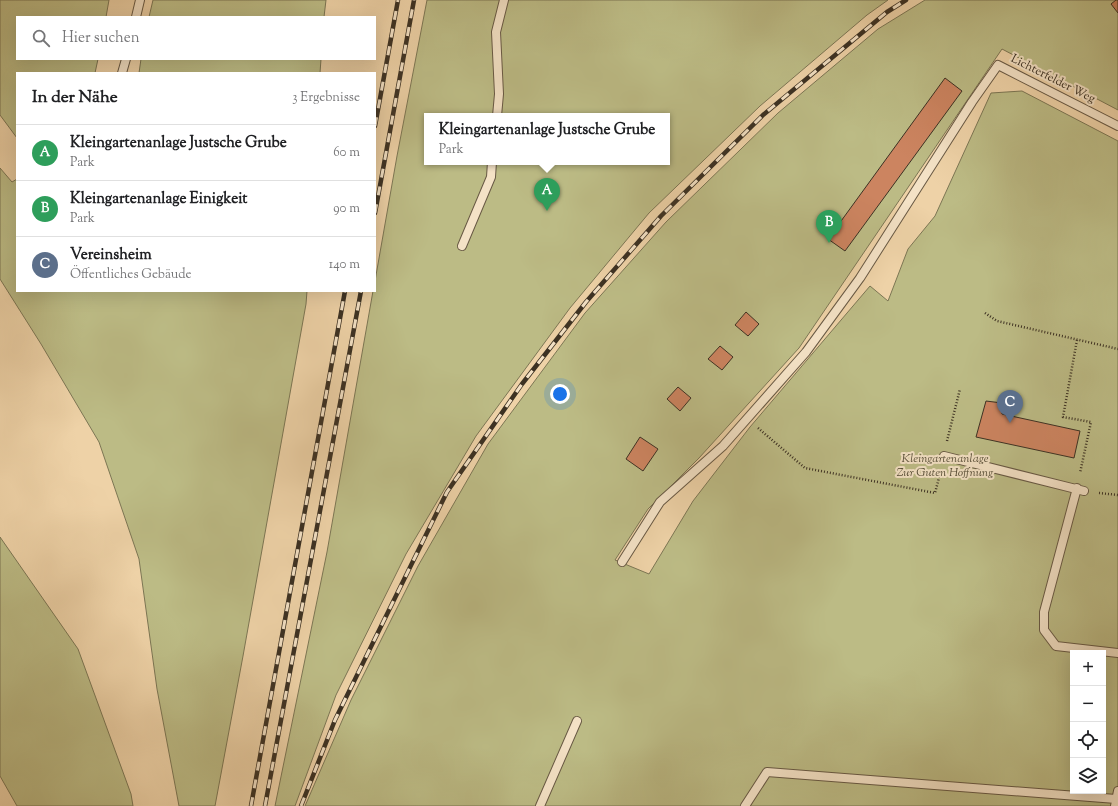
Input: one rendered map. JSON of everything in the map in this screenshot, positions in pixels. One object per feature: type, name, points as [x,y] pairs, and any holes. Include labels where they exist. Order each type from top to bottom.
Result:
[{"type":"lane","points":[[136,16],[140,0]]},
{"type":"lane","points":[[497,113],[499,94],[496,32],[504,0]]},
{"type":"lane","points":[[122,72],[126,60]]},
{"type":"lane","name":"Lichterfelder Weg","points":[[747,419],[806,352],[860,278],[968,109],[998,65],[1118,126]]},
{"type":"lane","points":[[462,246],[491,177],[492,165]]},
{"type":"lane","points":[[622,562],[660,502],[723,446],[747,419]]},
{"type":"lane","points":[[944,456],[1080,490],[1044,612],[1044,630],[1056,646],[1118,653]]},
{"type":"lane","points":[[540,806],[577,721]]},
{"type":"lane","points":[[745,806],[767,772],[1116,799]]},
{"type":"path","points":[[985,313],[997,321],[1118,349]]},
{"type":"path","points":[[1077,340],[1063,417],[1091,422],[1080,490],[1118,495]]},
{"type":"path","points":[[747,419],[805,468],[935,493]]},
{"type":"green space","points":[[0,0],[109,0],[106,16],[16,16],[16,60],[98,60],[95,72],[16,72],[16,137],[0,115]]},
{"type":"green space","points":[[153,0],[326,0],[324,16],[149,16]]},
{"type":"green space","points":[[427,0],[888,0],[867,15],[760,106],[649,213],[570,308],[476,436],[406,554],[336,695],[295,806],[275,806],[327,552],[373,292],[376,292],[376,275]]},
{"type":"green space","name":"Kleingartenanlage Zur Guten Hoffnung","points":[[925,0],[1118,0],[1118,110],[1002,49],[799,348],[699,458],[648,509],[615,560],[649,574],[693,501],[750,427],[870,286],[888,301],[908,249],[935,216],[991,93],[1022,91],[1118,141],[1118,806],[305,806],[351,700],[418,566],[488,444],[585,313],[666,222],[778,113],[878,29]]},
{"type":"green space","points":[[141,60],[321,60],[320,72],[139,72]]},
{"type":"green space","points":[[0,168],[12,182],[16,180],[16,292],[307,292],[306,304],[215,806],[179,806],[157,689],[139,559],[99,442],[41,344],[0,279]]},
{"type":"green space","points":[[0,537],[78,649],[131,794],[133,806],[17,806],[0,776]]},
{"type":"building","points":[[1118,0],[1118,13],[1111,4]]},
{"type":"building","points":[[945,78],[962,91],[845,251],[828,239]]},
{"type":"building","points":[[746,312],[759,324],[748,336],[735,325]]},
{"type":"building","points":[[720,346],[733,357],[722,370],[708,359]]},
{"type":"building","points":[[678,387],[691,398],[680,411],[667,399]]},
{"type":"building","points":[[986,401],[1002,403],[1002,414],[1080,431],[1074,458],[976,437]]},
{"type":"building","points":[[640,437],[658,449],[643,471],[626,459]]},
{"type":"railway","points":[[376,121],[398,0]]},
{"type":"railway","points":[[376,208],[414,0]]},
{"type":"railway","points":[[301,806],[335,720],[447,492],[522,384],[586,302],[661,216],[763,115],[887,12],[906,0]]},
{"type":"railway","points":[[251,806],[345,292]]},
{"type":"railway","points":[[265,806],[361,292]]},
{"type":"place","name":"Kleingartenanlage Justsche Grube","points":[[547,211]]},
{"type":"place","name":"Kleingartenanlage Einigkeit","points":[[829,243]]},
{"type":"place","name":"Vereinsheim","points":[[1010,423]]}]
